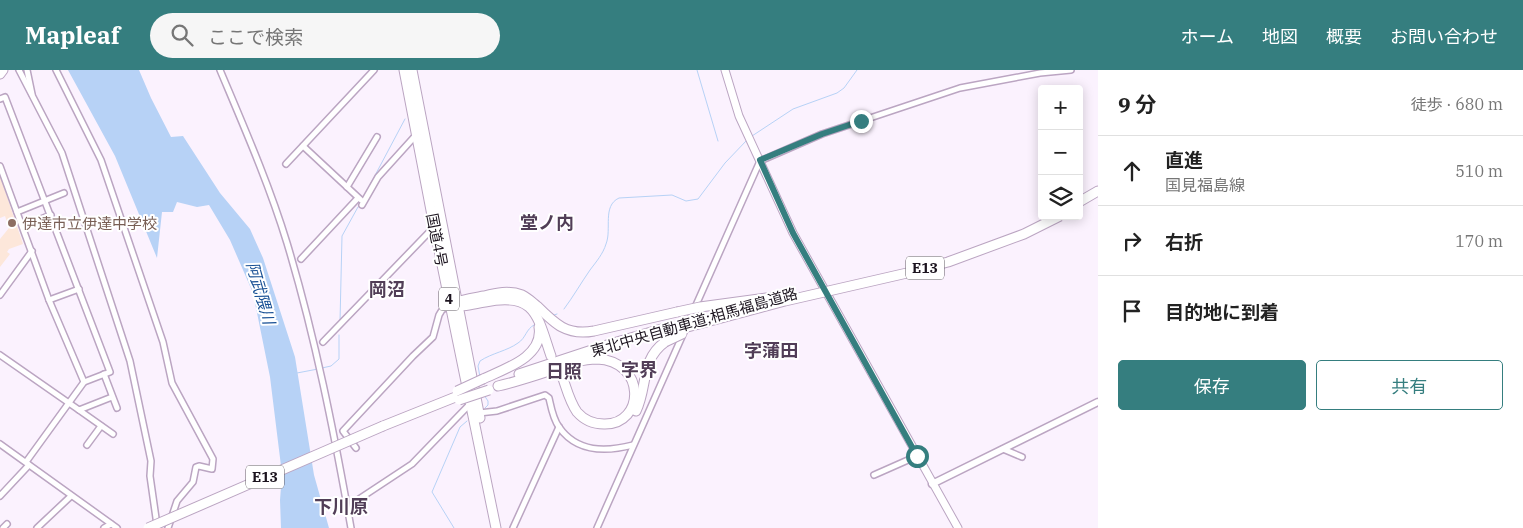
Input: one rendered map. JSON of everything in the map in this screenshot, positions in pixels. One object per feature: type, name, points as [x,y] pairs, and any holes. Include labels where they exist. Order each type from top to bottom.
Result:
[{"type":"highway","points":[[0,74],[3,70]]},
{"type":"highway","name":"国道4号","points":[[404,70],[420,130],[455,304],[496,528]]},
{"type":"highway","name":"国道4号","points":[[412,70],[434,226],[455,304]]},
{"type":"highway","points":[[1083,200],[1098,191]]},
{"type":"highway","points":[[1083,204],[1098,196]]},
{"type":"highway","name":"東北中央自動車道;相馬福島道路","points":[[490,385],[562,360],[665,334],[787,298],[941,260],[1017,232],[1043,220]]},
{"type":"highway","name":"東北中央自動車道;相馬福島道路","points":[[787,298],[907,273],[948,262],[1024,234],[1052,220]]},
{"type":"highway","points":[[455,304],[497,293],[510,292],[525,297],[560,326],[582,333],[594,332],[700,307],[787,298]]},
{"type":"highway","points":[[458,396],[490,385],[511,383],[571,363],[584,360],[604,360],[620,365],[627,371],[632,378],[635,396],[633,404],[624,417],[614,423],[598,424],[581,416],[574,407],[559,374],[567,404],[578,420],[596,429],[606,430],[613,428],[625,422],[636,410],[640,402],[650,359],[665,334],[691,331],[787,298]]},
{"type":"highway","points":[[455,304],[497,299],[515,300],[528,306],[538,318],[554,355],[544,320],[537,306]]},
{"type":"highway","points":[[490,385],[533,350],[540,331],[538,318]]},
{"type":"highway","name":"E13","points":[[158,528],[384,428],[393,421],[458,396]]},
{"type":"highway","name":"E13","points":[[148,528],[458,396]]},
{"type":"highway","name":"国道4号","points":[[474,402],[479,413],[502,528]]},
{"type":"main road","points":[[726,70],[739,116],[793,233],[958,528]]},
{"type":"street","points":[[19,70],[62,153],[130,361],[152,461],[150,476],[158,528]]},
{"type":"street","points":[[27,70],[33,99]]},
{"type":"street","points":[[56,70],[101,160],[163,342],[172,384],[214,459],[212,468],[196,467],[193,482],[177,501],[168,528]]},
{"type":"street","points":[[220,70],[269,188],[289,251],[319,366],[351,528]]},
{"type":"street","points":[[286,164],[374,70]]},
{"type":"street","points":[[597,528],[760,160],[822,134],[960,88],[1023,76],[1071,70]]},
{"type":"street","points":[[0,99],[5,97],[110,372],[84,382],[28,464],[0,496]]},
{"type":"street","points":[[301,259],[361,202],[378,177],[420,130]]},
{"type":"street","points":[[347,187],[377,137]]},
{"type":"street","points":[[302,146],[361,202]]},
{"type":"street","points":[[0,166],[49,300],[84,382]]},
{"type":"street","points":[[17,212],[64,192]]},
{"type":"street","points":[[23,226],[51,215]]},
{"type":"street","points":[[323,342],[434,226]]},
{"type":"street","points":[[0,296],[32,252]]},
{"type":"street","points":[[49,300],[79,289]]},
{"type":"street","points":[[356,448],[343,431],[433,337],[442,310],[455,304]]},
{"type":"street","points":[[0,355],[113,434]]},
{"type":"street","points":[[104,374],[116,408]]},
{"type":"street","points":[[479,413],[497,411],[545,395],[549,398],[559,427],[573,440],[583,446],[603,450],[633,445]]},
{"type":"street","points":[[79,410],[112,397]]},
{"type":"street","points":[[359,499],[412,464],[474,402]]},
{"type":"street","points":[[932,484],[1098,402]]},
{"type":"street","points":[[87,444],[101,426]]},
{"type":"street","points":[[513,528],[559,427]]},
{"type":"street","points":[[0,444],[117,528]]},
{"type":"street","points":[[1003,449],[1022,457]]},
{"type":"street","points":[[874,475],[917,456]]},
{"type":"street","points":[[37,528],[71,496]]},
{"type":"street","points":[[104,528],[111,524]]},
{"type":"shaded area","name":"伊達市立伊達中学校","points":[[0,176],[23,244],[9,249],[7,252],[10,254],[0,267],[0,239],[9,228],[5,216],[0,218]]},
{"type":"water","name":"阿武隈川","points":[[68,70],[139,70],[171,137],[183,136],[220,193],[250,229],[263,258],[295,357],[314,475],[329,528],[281,528],[280,500],[282,474],[270,377],[253,293],[230,240],[209,205],[197,207],[177,202],[173,212],[162,212],[157,258],[115,156]]},
{"type":"waterway","points":[[697,70],[718,141]]},
{"type":"waterway","points":[[752,136],[793,109],[837,93],[844,88],[857,70]]},
{"type":"waterway","points":[[363,198],[405,119]]},
{"type":"waterway","points":[[564,309],[603,251],[608,238],[609,212],[614,202],[619,198],[672,195],[686,201],[698,199],[725,163],[747,140]]},
{"type":"waterway","points":[[340,322],[342,236],[358,207]]},
{"type":"waterway","points":[[480,377],[478,366],[480,361],[518,343],[534,325]]},
{"type":"waterway","points":[[322,368],[331,366],[339,359],[339,335]]},
{"type":"waterway","points":[[297,373],[318,369]]},
{"type":"waterway","points":[[484,395],[488,401],[488,405],[485,408]]},
{"type":"waterway","points":[[454,528],[432,492],[460,427],[467,421]]},
{"type":"place","name":"伊達市立伊達中学校","points":[[12,223]]},
{"type":"district","name":"堂ノ内","points":[[547,222]]},
{"type":"district","name":"岡沼","points":[[387,289]]},
{"type":"district","name":"字蒲田","points":[[771,350]]},
{"type":"district","name":"字界","points":[[639,369]]},
{"type":"district","name":"日照","points":[[564,371]]},
{"type":"district","name":"下川原","points":[[341,506]]},
{"type":"route","points":[[861,121],[822,134],[760,160],[793,233],[917,456]]}]
